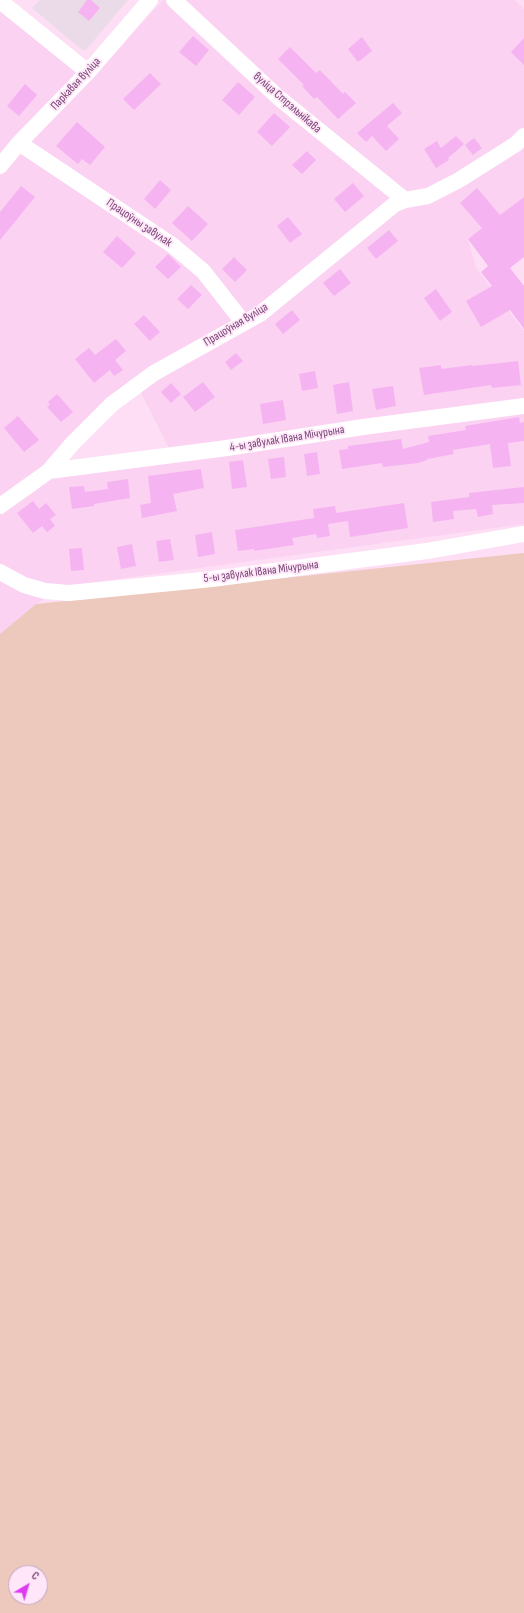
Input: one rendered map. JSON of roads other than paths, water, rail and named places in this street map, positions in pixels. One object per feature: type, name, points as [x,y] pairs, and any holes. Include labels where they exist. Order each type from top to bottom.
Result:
[{"type":"street","name":"Паркавая вуліца","points":[[0,166],[19,143],[88,72],[150,0]]},
{"type":"street","name":"вуліца Стрэльнікава","points":[[174,0],[279,98],[405,200]]},
{"type":"street","points":[[0,1],[88,72]]},
{"type":"street","name":"Працоўная вуліца","points":[[0,506],[49,471],[72,444],[112,404],[154,373],[243,322],[260,314],[389,209],[405,200],[428,196],[459,180],[516,144],[524,136]]},
{"type":"street","name":"Працоўны завулак","points":[[19,143],[172,245],[203,271],[243,322]]},
{"type":"street","name":"4-ы завулак Івана Мічурына","points":[[49,471],[524,406]]},
{"type":"street","points":[[72,444],[82,467]]},
{"type":"street","name":"5-ы завулак Івана Мічурына","points":[[0,572],[24,585],[45,591],[69,593],[212,579],[412,553],[524,534]]}]
